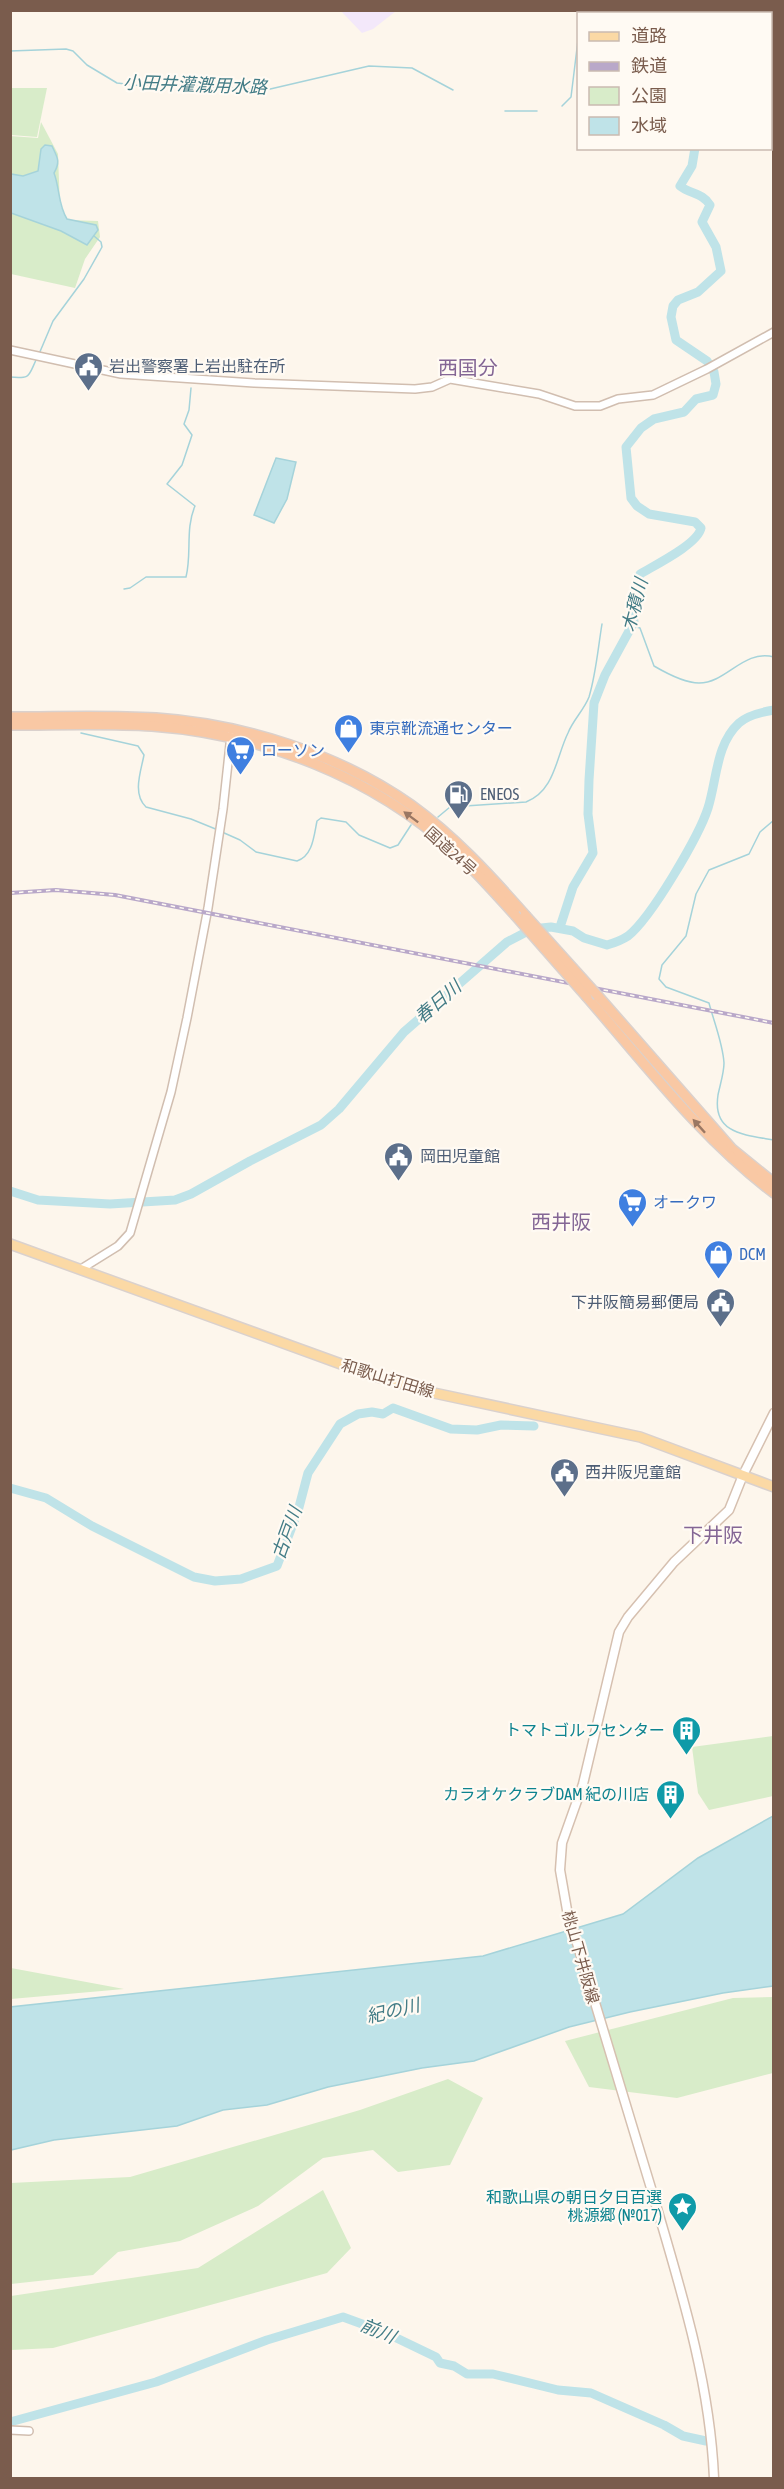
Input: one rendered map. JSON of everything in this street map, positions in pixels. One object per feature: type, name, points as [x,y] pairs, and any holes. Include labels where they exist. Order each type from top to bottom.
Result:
[{"type":"highway","name":"国道24号","points":[[10,717],[158,718],[231,734],[279,750],[340,775],[398,807],[454,851],[514,915],[704,1131],[748,1174],[774,1193]]},
{"type":"highway","name":"国道24号","points":[[10,725],[144,726],[231,734],[283,742],[343,767],[410,804],[460,845],[598,996],[732,1149],[774,1183]]},
{"type":"main road","name":"和歌山打田線","points":[[10,1244],[374,1376],[434,1393],[639,1437],[774,1486]]},
{"type":"main road","name":"桃山下井阪線","points":[[714,2478],[712,2448],[699,2362],[673,2260],[567,1910],[560,1870],[562,1843],[583,1784],[619,1632],[628,1617],[674,1562],[729,1510],[743,1475],[774,1413]]},
{"type":"street","points":[[10,350],[121,374],[243,383],[415,389],[432,387],[450,379],[539,394],[575,406],[588,407],[618,399],[653,395],[717,364],[774,332]]},
{"type":"street","points":[[81,1269],[124,1241],[134,1222],[146,1182],[171,1092],[207,913],[220,832],[231,734]]},
{"type":"street","points":[[10,2430],[29,2431]]},
{"type":"shaded area","points":[[341,11],[396,11],[373,29],[362,33]]},
{"type":"green space","points":[[11,88],[47,88],[37,137],[11,135]]},
{"type":"green space","points":[[41,122],[58,154],[60,208],[67,220],[98,221],[100,237],[85,259],[75,288],[11,274],[10,136],[38,138]]},
{"type":"green space","points":[[773,1736],[773,1796],[709,1810],[698,1793],[692,1747]]},
{"type":"green space","points":[[11,1968],[124,1989],[11,1999]]},
{"type":"green space","points":[[773,1997],[773,2073],[677,2098],[589,2087],[565,2041],[733,1998]]},
{"type":"green space","points":[[448,2079],[483,2098],[450,2165],[398,2172],[373,2150],[323,2158],[258,2206],[180,2241],[118,2252],[93,2275],[11,2284],[11,2183],[130,2177],[360,2110]]},
{"type":"green space","points":[[323,2190],[351,2248],[327,2273],[53,2348],[11,2350],[11,2296],[198,2268]]},
{"type":"water","points":[[45,145],[52,146],[57,156],[58,162],[54,173],[62,208],[67,219],[96,225],[98,230],[87,245],[61,231],[11,213],[11,174],[23,176],[38,171],[41,149]]},
{"type":"water","points":[[276,458],[296,462],[287,499],[274,523],[254,515]]},
{"type":"water","name":"紀の川","points":[[773,1816],[773,1986],[723,1993],[630,2012],[569,2027],[474,2061],[422,2068],[328,2087],[267,2105],[223,2110],[177,2126],[54,2140],[11,2150],[10,2007],[483,1956],[623,1914],[698,1858]]},
{"type":"waterway","name":"小田井灌漑用水路","points":[[705,10],[711,12]]},
{"type":"waterway","name":"小田井灌漑用水路","points":[[562,106],[571,97],[577,48]]},
{"type":"waterway","name":"小田井灌漑用水路","points":[[10,51],[66,49],[73,51],[87,65],[117,83],[143,86],[175,85],[266,90],[369,66],[412,68],[453,90]]},
{"type":"waterway","name":"小田井灌漑用水路","points":[[505,111],[537,111]]},
{"type":"waterway","name":"木積川","points":[[560,927],[573,887],[593,853],[588,814],[594,703],[605,675],[634,622],[632,606],[640,574],[692,541],[701,528],[695,522],[649,514],[637,506],[631,498],[626,447],[641,428],[654,419],[684,412],[696,399],[713,395],[716,384],[714,372],[707,361],[676,340],[671,317],[673,306],[678,300],[698,292],[721,271],[716,247],[702,222],[710,205],[704,198],[680,186],[692,166],[695,150]]},
{"type":"waterway","points":[[39,354],[53,321],[84,279],[102,247],[101,242],[94,236]]},
{"type":"waterway","points":[[10,377],[26,377],[37,358]]},
{"type":"waterway","points":[[124,589],[130,588],[146,577],[186,577],[190,524],[195,506],[167,484],[182,465],[192,435],[184,424],[189,410],[191,388]]},
{"type":"waterway","points":[[438,817],[450,807],[526,802],[543,790],[549,782],[570,728],[589,697],[602,624]]},
{"type":"waterway","points":[[633,626],[640,628],[654,666],[688,681],[709,682],[753,658],[774,657]]},
{"type":"waterway","name":"春日川","points":[[10,1191],[38,1200],[110,1204],[175,1200],[191,1194],[321,1125],[339,1109],[404,1032],[507,942],[532,929],[551,927],[573,931],[584,938],[607,945],[628,936],[661,895],[695,837],[708,808],[721,751],[731,731],[747,718],[774,710]]},
{"type":"waterway","points":[[81,733],[138,746],[144,755],[138,789],[139,796],[146,807],[191,819],[218,830]]},
{"type":"waterway","points":[[222,832],[240,840],[256,852],[297,861],[310,850],[317,821],[321,818],[346,822],[359,835],[390,848],[398,845],[411,825]]},
{"type":"waterway","points":[[774,820],[760,832],[749,854],[709,870],[696,894],[686,936],[662,965],[659,979],[666,987],[709,1003],[724,1063],[717,1108],[720,1118],[725,1125],[742,1134],[774,1140]]},
{"type":"waterway","name":"古戸川","points":[[10,1488],[46,1498],[92,1526],[194,1577],[215,1581],[241,1579],[277,1566],[298,1511],[308,1473],[340,1424],[358,1414],[372,1412],[383,1414],[393,1408],[451,1429],[477,1430],[501,1425],[534,1426]]},
{"type":"waterway","name":"前川","points":[[10,2422],[156,2382],[267,2340],[343,2317],[384,2332],[436,2357],[440,2363],[454,2366],[467,2374],[493,2374],[558,2390],[591,2393],[664,2425],[683,2436],[706,2441]]},
{"type":"railway","points":[[10,893],[56,890],[115,895],[774,1023]]},
{"type":"place","name":"岩出警察署上岩出駐在所","points":[[88,392]]},
{"type":"place","name":"東京靴流通センター","points":[[348,754]]},
{"type":"place","name":"ローソン","points":[[240,776]]},
{"type":"place","name":"ENEOS","points":[[459,820]]},
{"type":"place","name":"岡田児童館","points":[[399,1182]]},
{"type":"place","name":"オークワ","points":[[632,1228]]},
{"type":"place","name":"DCM","points":[[718,1280]]},
{"type":"place","name":"下井阪簡易郵便局","points":[[720,1328]]},
{"type":"place","name":"西井阪児童館","points":[[564,1498]]},
{"type":"place","name":"トマトゴルフセンター","points":[[686,1756]]},
{"type":"place","name":"カラオケクラブDAM 紀の川店","points":[[670,1820]]},
{"type":"place","name":"和歌山県の朝日夕日百選 桃源郷 (№017)","points":[[683,2232]]},
{"type":"district","name":"西国分","points":[[468,368]]},
{"type":"district","name":"西井阪","points":[[561,1222]]},
{"type":"district","name":"下井阪","points":[[713,1535]]}]
